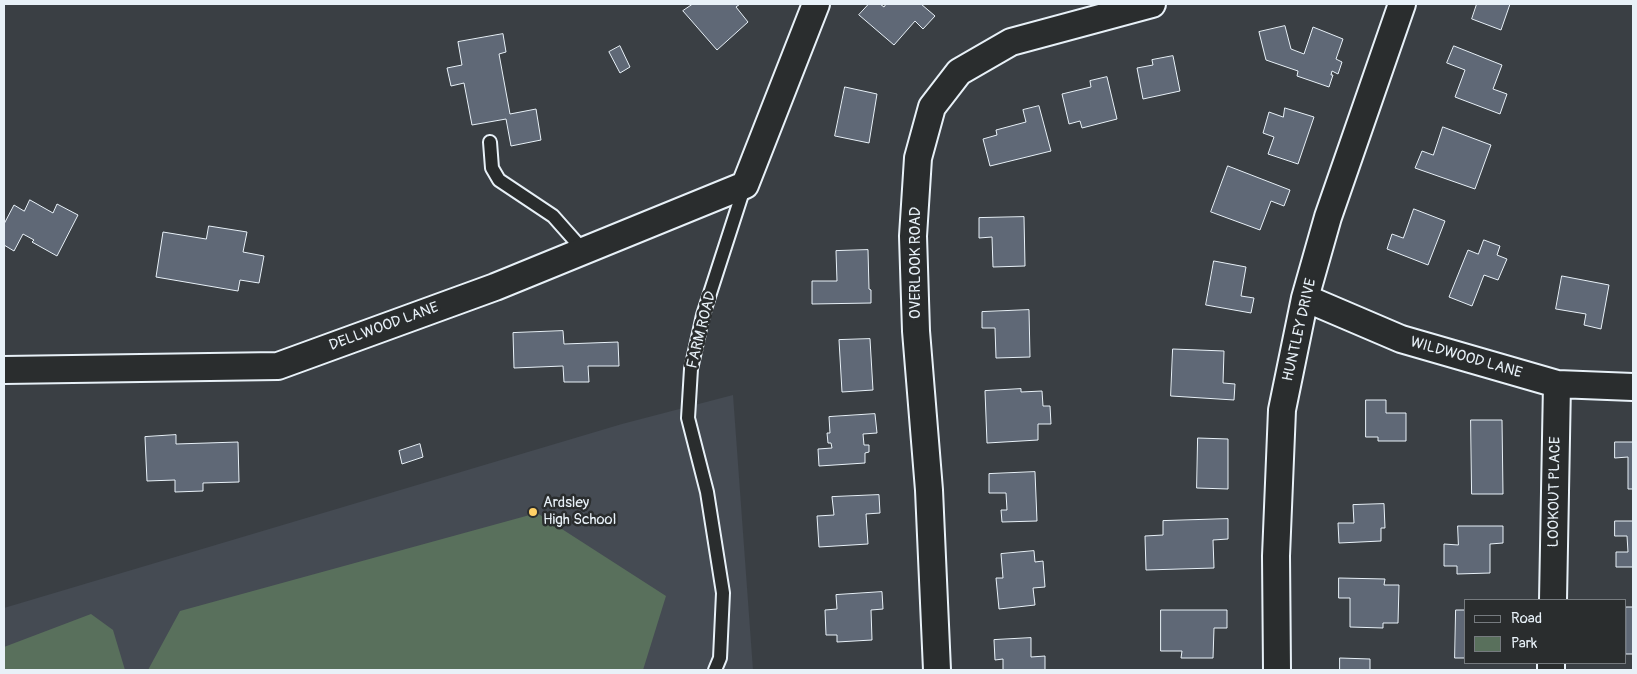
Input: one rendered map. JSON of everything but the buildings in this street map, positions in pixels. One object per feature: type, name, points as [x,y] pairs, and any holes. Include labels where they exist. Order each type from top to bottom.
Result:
[{"type":"street","name":"FARM ROAD","points":[[745,185],[816,4]]},
{"type":"street","name":"OVERLOOK ROAD","points":[[937,670],[929,490],[916,331],[913,236],[918,158],[932,107],[959,72],[1012,42],[1152,4]]},
{"type":"street","name":"HUNTLEY DRIVE","points":[[1277,670],[1276,556],[1282,410],[1306,298],[1328,218],[1402,4]]},
{"type":"street","name":"DELLWOOD LANE","points":[[4,370],[278,366],[495,287],[745,185]]},
{"type":"street","name":"WILDWOOD LANE","points":[[1306,298],[1401,339],[1557,384],[1633,387]]},
{"type":"street","name":"LOOKOUT PLACE","points":[[1552,599],[1557,384]]},
{"type":"lane","points":[[490,142],[492,168],[499,180],[553,216],[584,251]]},
{"type":"lane","name":"FARM ROAD","points":[[715,670],[720,658],[723,593],[707,492],[688,418],[691,369],[703,315],[745,185]]},
{"type":"shaded area","name":"Ardsley High School","points":[[733,395],[753,670],[4,670],[4,608],[622,424]]},
{"type":"green space","points":[[537,513],[666,596],[643,670],[148,670],[180,611]]},
{"type":"green space","points":[[91,614],[113,630],[125,670],[4,670],[4,647]]},
{"type":"place","name":"Ardsley High School","points":[[533,512]]}]
